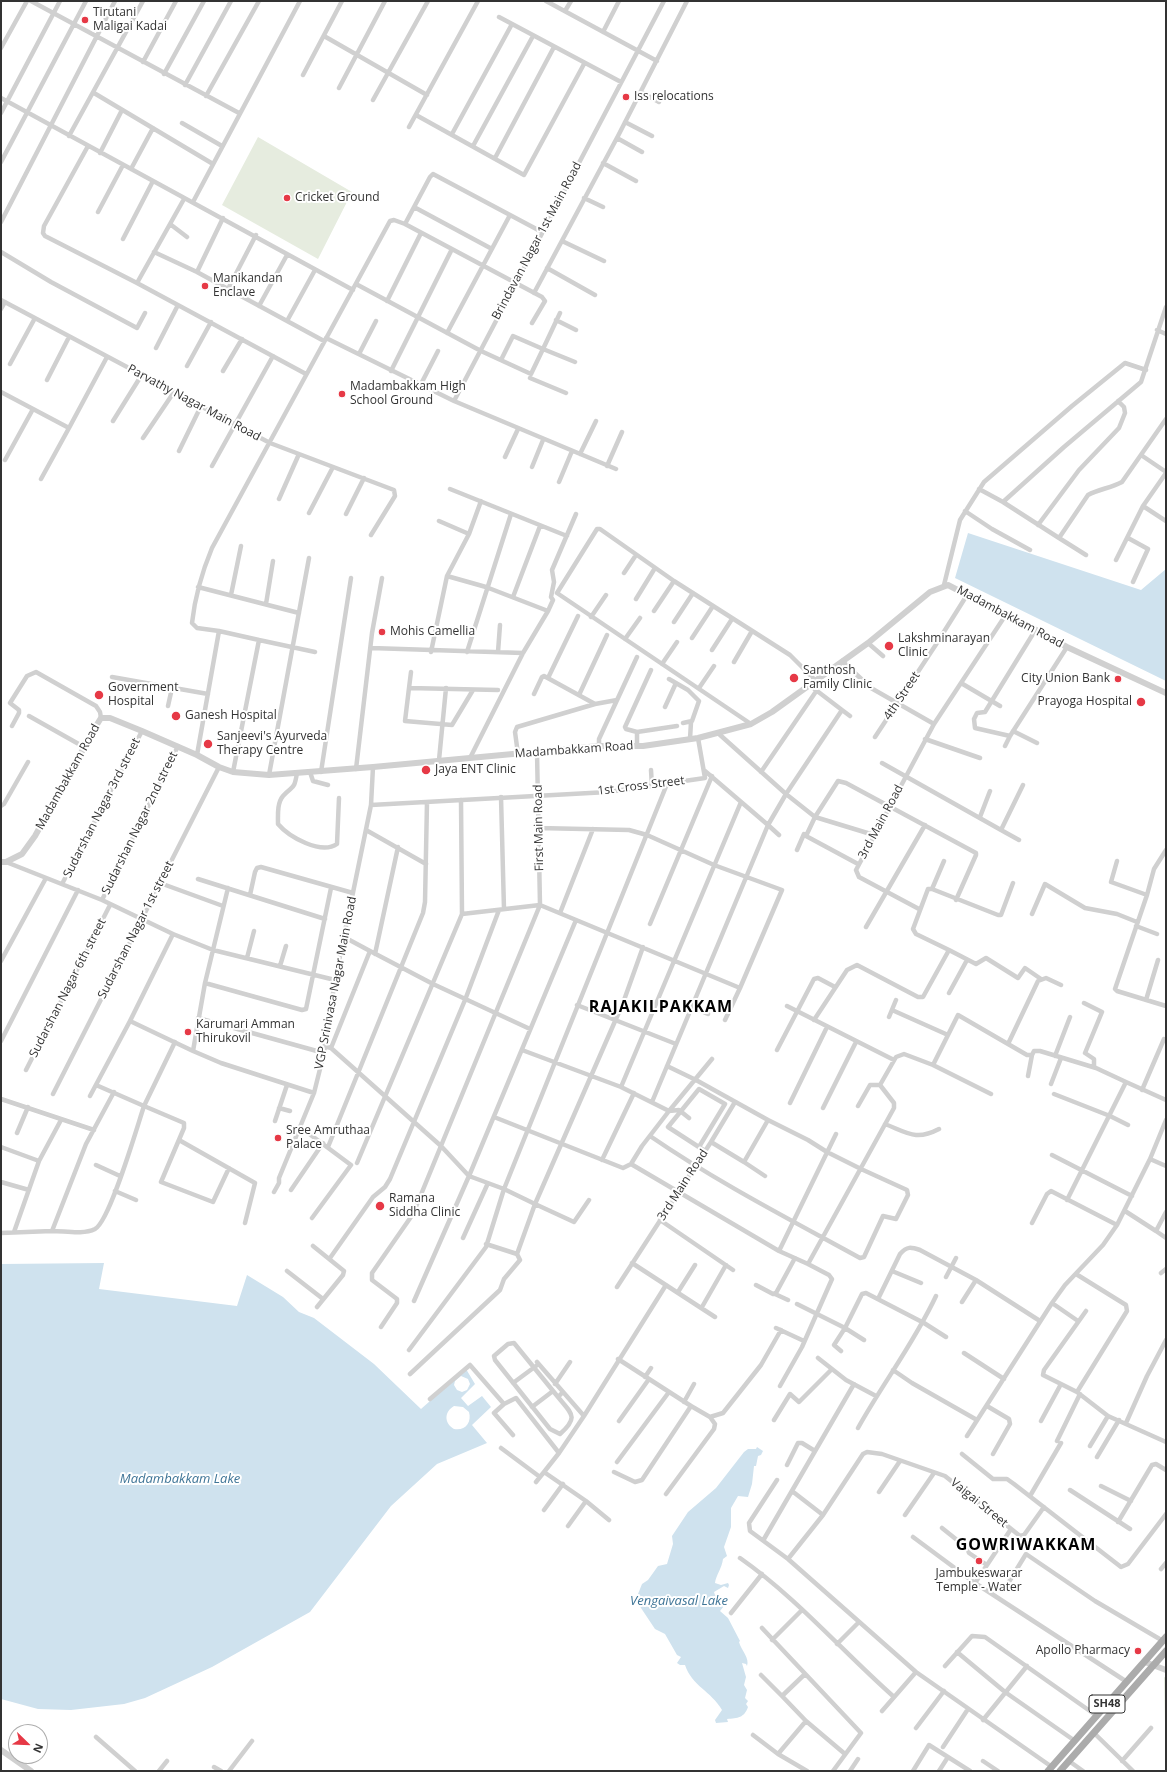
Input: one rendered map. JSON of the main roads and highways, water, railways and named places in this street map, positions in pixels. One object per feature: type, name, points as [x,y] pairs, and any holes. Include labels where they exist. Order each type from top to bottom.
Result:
[{"type":"main road","name":"SH48","points":[[1050,1769],[1164,1639]]},
{"type":"main road","name":"SH48","points":[[1060,1771],[1166,1651]]},
{"type":"water","points":[[968,533],[1141,590],[1166,569],[1166,681],[955,578]]},
{"type":"water","name":"Madambakkam Lake","points":[[104,1263],[99,1289],[237,1306],[247,1275],[283,1297],[299,1312],[314,1318],[374,1364],[421,1409],[466,1369],[475,1384],[461,1398],[468,1406],[482,1396],[491,1407],[472,1425],[487,1443],[437,1464],[391,1506],[310,1612],[212,1667],[145,1698],[124,1704],[71,1710],[38,1709],[1,1699],[1,1264]],"holes":[[[461,1376],[468,1379],[470,1384],[467,1390],[462,1392],[457,1390],[454,1385],[455,1381]],[[454,1406],[463,1407],[469,1412],[470,1416],[468,1423],[461,1429],[454,1429],[451,1427],[446,1418],[448,1411]]]},
{"type":"water","name":"Vengaivasal Lake","points":[[757,1447],[763,1451],[761,1455],[758,1456],[756,1466],[754,1466],[752,1484],[748,1497],[738,1496],[731,1508],[731,1527],[724,1547],[727,1556],[723,1559],[715,1583],[721,1585],[728,1583],[729,1585],[728,1588],[724,1586],[714,1592],[715,1595],[728,1601],[720,1611],[728,1618],[740,1641],[740,1645],[748,1663],[747,1666],[746,1664],[742,1663],[746,1677],[744,1685],[747,1690],[745,1698],[748,1701],[746,1704],[748,1707],[745,1713],[740,1717],[727,1719],[728,1722],[716,1723],[715,1720],[722,1710],[718,1703],[692,1678],[685,1665],[680,1665],[677,1663],[681,1657],[677,1655],[665,1634],[655,1629],[639,1605],[638,1594],[642,1584],[648,1580],[658,1566],[667,1564],[673,1544],[672,1536],[688,1512],[716,1488],[744,1452],[748,1449],[756,1449]]},
{"type":"place","name":"Tirutani Maligai Kadai","points":[[85,20]]},
{"type":"place","name":"Iss relocations","points":[[626,97]]},
{"type":"place","name":"Cricket Ground","points":[[287,198]]},
{"type":"place","name":"Manikandan Enclave","points":[[205,286]]},
{"type":"place","name":"Madambakkam High School Ground","points":[[342,394]]},
{"type":"place","name":"Mohis Camellia","points":[[382,632]]},
{"type":"place","name":"Lakshminarayan Clinic","points":[[889,646]]},
{"type":"place","name":"Santhosh Family Clinic","points":[[794,678]]},
{"type":"place","name":"City Union Bank","points":[[1118,679]]},
{"type":"place","name":"Government Hospital","points":[[99,695]]},
{"type":"place","name":"Prayoga Hospital","points":[[1141,702]]},
{"type":"place","name":"Ganesh Hospital","points":[[176,716]]},
{"type":"place","name":"Sanjeevi's Ayurveda Therapy Centre","points":[[208,744]]},
{"type":"place","name":"Jaya ENT Clinic","points":[[426,770]]},
{"type":"place","name":"Karumari Amman Thirukovil","points":[[188,1032]]},
{"type":"place","name":"Sree Amruthaa Palace","points":[[278,1138]]},
{"type":"place","name":"Ramana Siddha Clinic","points":[[380,1206]]},
{"type":"place","name":"Jambukeswarar Temple - Water","points":[[979,1561]]},
{"type":"place","name":"Apollo Pharmacy","points":[[1138,1651]]},
{"type":"district","name":"RAJAKILPAKKAM","points":[[661,1007]]},
{"type":"district","name":"GOWRIWAKKAM","points":[[1026,1545]]}]
